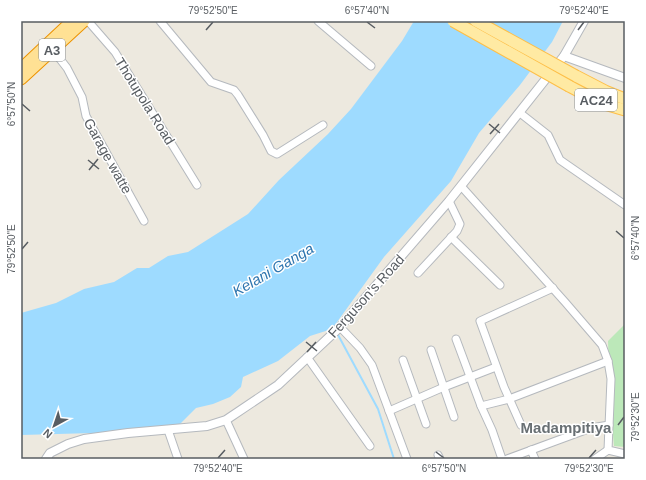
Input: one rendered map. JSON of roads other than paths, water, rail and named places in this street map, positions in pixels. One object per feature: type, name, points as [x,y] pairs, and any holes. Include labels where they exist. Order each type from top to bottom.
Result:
[{"type":"highway","name":"A3","points":[[21,69],[72,21]]},
{"type":"highway","name":"A3","points":[[21,79],[84,21]]},
{"type":"main road","name":"AC24","points":[[453,21],[601,103],[625,110]]},
{"type":"main road","name":"AC24","points":[[476,21],[605,92],[625,99]]},
{"type":"street","name":"Thotupola Road","points":[[88,21],[115,52],[197,185]]},
{"type":"street","points":[[160,21],[212,82],[234,90],[263,135],[271,151],[277,154],[323,125]]},
{"type":"street","points":[[318,21],[371,66]]},
{"type":"street","name":"Ferguson's Road","points":[[46,459],[50,453],[68,444],[84,439],[207,426],[226,420],[278,385],[340,327],[449,201],[564,56],[584,21]]},
{"type":"street","name":"Garage watte","points":[[53,50],[67,68],[82,97],[86,116],[144,221]]},
{"type":"street","points":[[564,56],[625,78]]},
{"type":"street","points":[[520,113],[548,135],[560,160],[625,205]]},
{"type":"street","points":[[461,186],[602,345],[608,361],[611,378],[608,450]]},
{"type":"street","points":[[418,273],[457,231],[460,224],[449,201]]},
{"type":"street","points":[[451,237],[500,285]]},
{"type":"street","points":[[521,426],[496,367],[480,321],[553,288]]},
{"type":"street","points":[[340,327],[368,358],[407,459]]},
{"type":"street","points":[[456,339],[502,459]]},
{"type":"street","points":[[431,350],[454,417]]},
{"type":"street","points":[[307,357],[370,446]]},
{"type":"street","points":[[403,360],[426,424]]},
{"type":"street","points":[[481,406],[509,399],[608,361]]},
{"type":"street","points":[[389,411],[444,387],[496,367]]},
{"type":"street","points":[[226,420],[244,459]]},
{"type":"street","points":[[508,459],[597,426],[609,425]]},
{"type":"street","points":[[168,430],[178,459]]},
{"type":"street","points":[[531,450],[535,459]]},
{"type":"street","points":[[595,459],[608,450],[625,454]]},
{"type":"water","name":"Kelani Ganga","points":[[414,21],[563,21],[552,42],[520,85],[479,133],[451,181],[384,257],[332,329],[310,336],[278,361],[243,377],[241,387],[230,397],[213,404],[196,408],[180,424],[130,432],[21,435],[21,313],[56,303],[84,289],[114,282],[137,268],[149,268],[168,256],[188,252],[248,214],[279,180],[328,134],[351,109],[402,41]]},
{"type":"waterway","points":[[337,333],[378,409],[394,459]]},
{"type":"district","name":"Madampitiya","points":[[566,428]]}]
